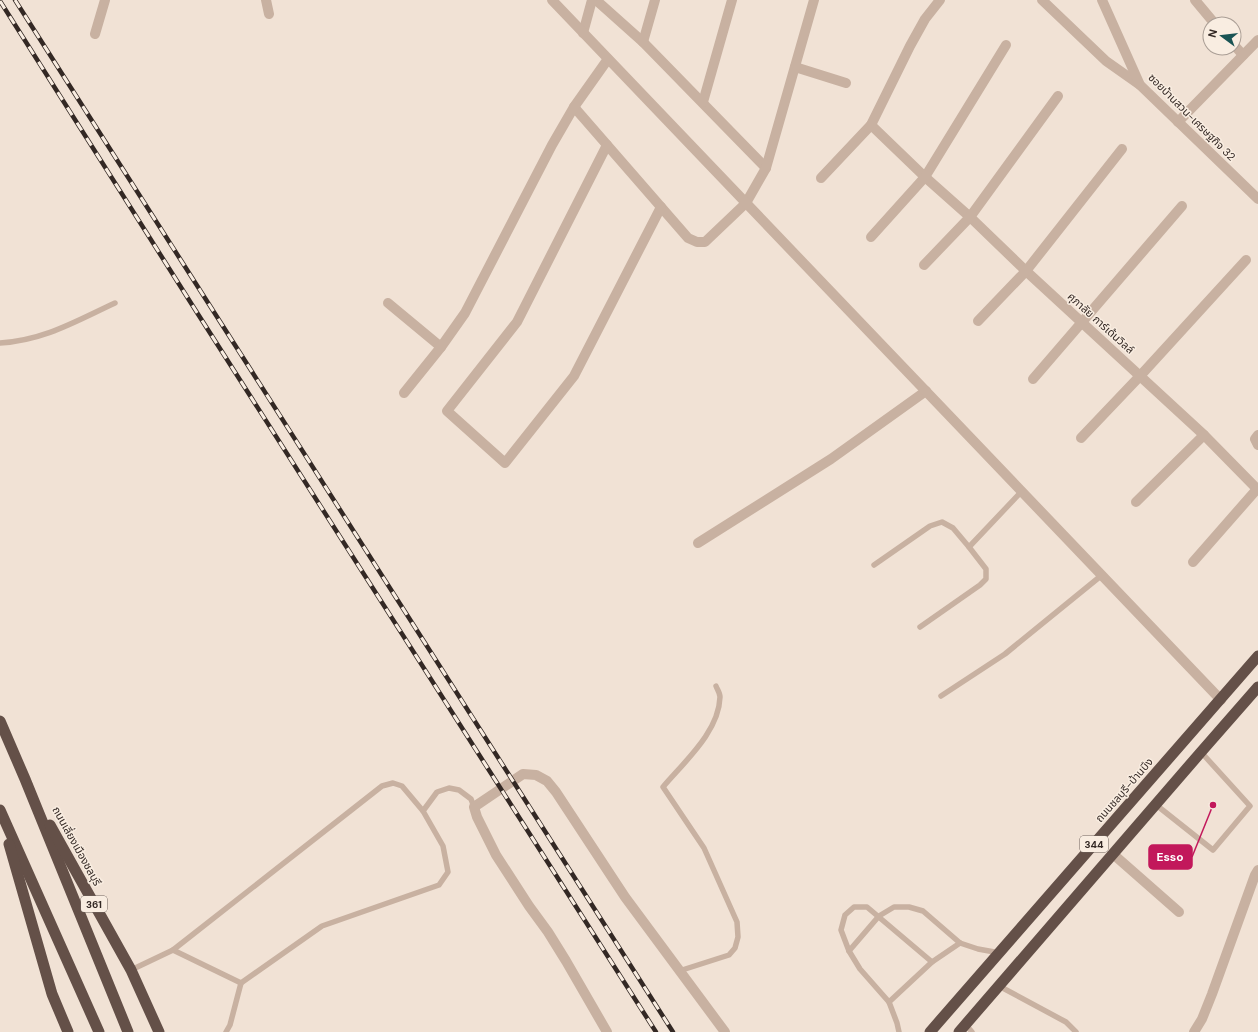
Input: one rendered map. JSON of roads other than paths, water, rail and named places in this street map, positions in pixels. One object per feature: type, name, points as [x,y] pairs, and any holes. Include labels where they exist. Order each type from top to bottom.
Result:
[{"type":"highway","name":"ถนนชลบุรี-บ้านบึง","points":[[930,1032],[1258,656]]},
{"type":"highway","name":"344","points":[[966,1030],[999,986],[1155,804],[1258,687]]},
{"type":"highway","name":"ถนนเลี่ยงเมืองชลบุรี","points":[[0,721],[128,1032]]},
{"type":"highway","name":"ถนนเลี่ยงเมืองชลบุรี","points":[[25,779],[131,970],[159,1032]]},
{"type":"highway","points":[[0,810],[99,1032]]},
{"type":"highway","points":[[0,814],[2,828],[52,994],[68,1032]]},
{"type":"street","points":[[94,34],[105,0]]},
{"type":"street","points":[[266,0],[269,14]]},
{"type":"street","points":[[552,0],[1221,700]]},
{"type":"street","points":[[583,33],[592,0]]},
{"type":"street","points":[[596,0],[643,42],[766,168]]},
{"type":"street","points":[[643,42],[655,0]]},
{"type":"street","points":[[703,102],[732,0]]},
{"type":"street","points":[[574,107],[688,238],[697,242],[705,242],[746,203],[766,168],[814,0]]},
{"type":"street","points":[[821,178],[871,125],[910,46],[925,19],[940,0]]},
{"type":"street","points":[[1042,0],[1106,60],[1140,85]]},
{"type":"street","name":"ซอยบ้านสวน-เศรษฐกิจ 32","points":[[1102,0],[1140,85],[1258,199]]},
{"type":"street","points":[[1195,0],[1208,16]]},
{"type":"street","points":[[1178,122],[1258,40]]},
{"type":"street","points":[[871,237],[924,177],[1006,44]]},
{"type":"street","points":[[404,393],[441,347],[465,313],[552,145],[574,107],[608,59]]},
{"type":"street","points":[[795,67],[846,83]]},
{"type":"street","points":[[924,264],[970,217],[1058,96]]},
{"type":"street","name":"ศุภาลัย การ์เด้นวิลล์","points":[[871,125],[924,177],[970,217],[1026,271],[1204,435],[1258,489]]},
{"type":"street","points":[[607,145],[517,322],[447,411],[505,463],[574,376],[661,207]]},
{"type":"street","points":[[978,321],[1026,271],[1122,149]]},
{"type":"street","points":[[1033,379],[1182,206]]},
{"type":"street","points":[[1081,438],[1246,260]]},
{"type":"street","points":[[388,303],[441,347]]},
{"type":"street","points":[[698,543],[831,459],[926,391]]},
{"type":"street","points":[[1136,502],[1204,435]]},
{"type":"street","points":[[1258,435],[1255,439],[1258,445]]},
{"type":"street","points":[[1193,562],[1258,489]]},
{"type":"street","points":[[607,1032],[548,932],[528,906],[496,855],[477,818],[474,807],[523,774],[536,775],[547,781],[556,792],[625,897],[725,1032]]},
{"type":"street","points":[[1113,854],[1180,912]]},
{"type":"street","points":[[1194,1032],[1202,1019],[1212,994],[1258,870]]},
{"type":"lane","points":[[0,343],[32,339],[53,332],[115,303]]},
{"type":"lane","points":[[969,547],[1022,491]]},
{"type":"lane","points":[[874,565],[930,526],[942,522],[953,528],[986,569],[986,579],[980,585],[920,627]]},
{"type":"lane","points":[[941,696],[1005,654],[1102,575]]},
{"type":"lane","points":[[679,971],[729,955],[735,948],[738,937],[737,922],[704,848],[663,787],[702,743],[716,719],[720,696],[716,686]]},
{"type":"lane","points":[[1155,804],[1213,850],[1250,806],[1201,752]]},
{"type":"lane","points":[[131,970],[173,950],[382,786],[393,783],[402,786],[423,811],[443,846],[448,872],[439,885],[322,926],[242,984],[230,1025],[226,1032]]},
{"type":"lane","points":[[423,811],[437,792],[449,788],[459,790],[470,799],[474,807]]},
{"type":"lane","points":[[899,1032],[890,1002],[860,969],[849,951],[841,930],[845,915],[854,907],[867,907],[932,962]]},
{"type":"lane","points":[[849,951],[879,916],[894,907],[909,907],[923,910],[960,943],[978,949],[1000,953]]},
{"type":"lane","points":[[890,1002],[932,962],[960,943]]},
{"type":"lane","points":[[173,950],[242,984]]},
{"type":"lane","points":[[999,986],[1066,1022],[1076,1032]]},
{"type":"railway","points":[[15,0],[673,1032]]},
{"type":"railway","points":[[0,1],[656,1032]]},
{"type":"place","name":"Esso","points":[[1213,805]]}]
